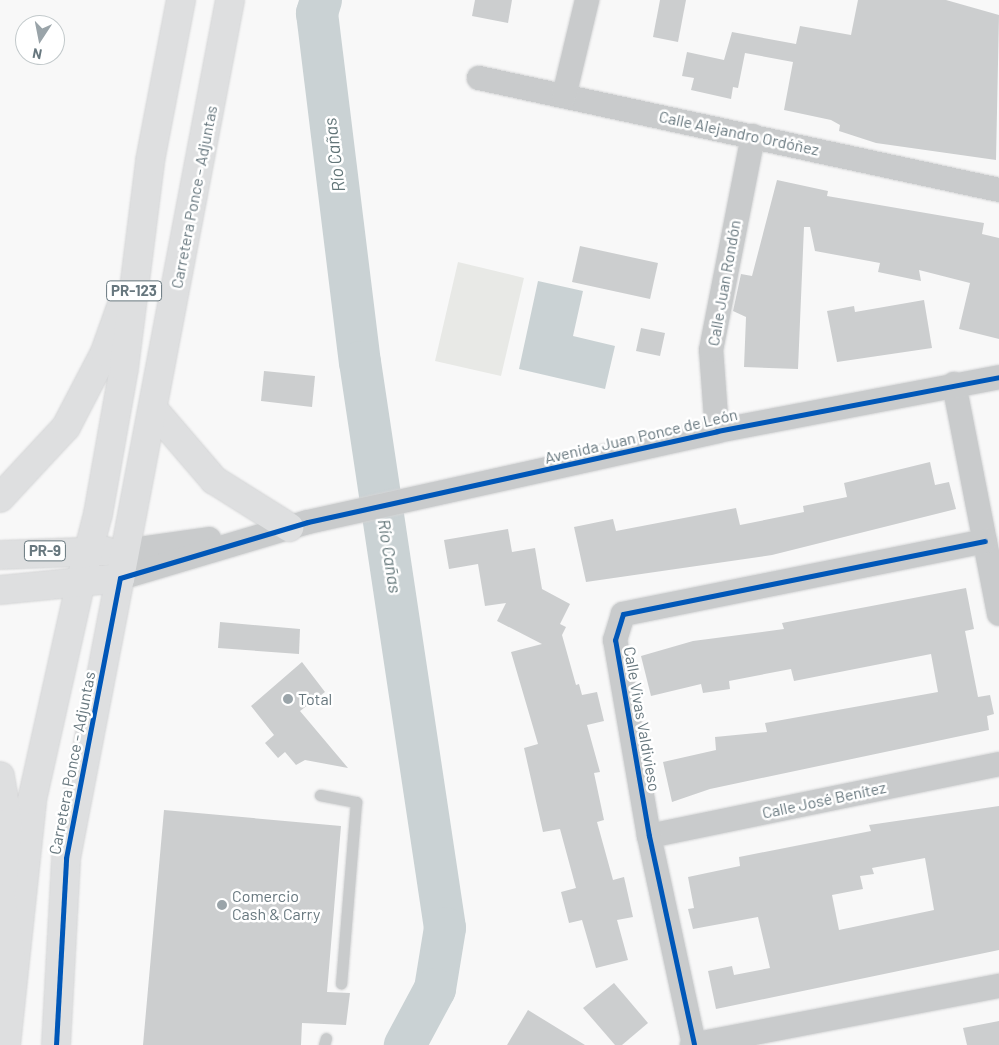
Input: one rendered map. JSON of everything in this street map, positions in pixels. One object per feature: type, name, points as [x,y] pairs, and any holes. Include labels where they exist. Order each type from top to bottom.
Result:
[{"type":"main road","name":"Carretera Ponce - Adjuntas","points":[[6,1045],[32,800],[81,580],[90,551],[124,368],[150,161],[181,0]]},
{"type":"main road","name":"Carretera Ponce - Adjuntas","points":[[56,1045],[66,858],[230,0]]},
{"type":"main road","points":[[0,498],[66,427],[105,352],[138,256]]},
{"type":"main road","points":[[152,408],[214,480],[290,527]]},
{"type":"main road","name":"PR-9","points":[[0,555],[126,551]]},
{"type":"main road","points":[[0,590],[81,580],[120,578]]},
{"type":"main road","points":[[0,776],[8,823],[1,898],[13,969]]},
{"type":"street","points":[[564,96],[587,0]]},
{"type":"street","name":"Calle Alejandro Ordóñez","points":[[478,78],[999,190]]},
{"type":"street","name":"Calle Juan Rondón","points":[[717,431],[710,350],[753,136]]},
{"type":"street","name":"Avenida Juan Ponce de León","points":[[290,527],[717,431],[954,384],[999,377]]},
{"type":"street","points":[[954,384],[999,614]]},
{"type":"street","points":[[126,551],[290,527]]},
{"type":"street","points":[[120,578],[290,527]]},
{"type":"street","name":"Calle Vivas Valdivieso","points":[[985,541],[623,614],[615,640],[649,836],[693,1044],[999,986]]},
{"type":"street","name":"Calle José Benítez","points":[[649,836],[999,764]]},
{"type":"lane","points":[[320,795],[356,802],[341,983]]},
{"type":"shaded area","points":[[458,262],[524,278],[501,376],[435,361]]},
{"type":"shaded area","points":[[538,281],[583,291],[573,336],[615,346],[605,389],[519,369]]},
{"type":"building","points":[[475,0],[512,0],[508,23],[472,16]]},
{"type":"building","points":[[660,0],[686,0],[678,42],[653,37]]},
{"type":"building","points":[[858,0],[946,0],[999,15],[996,160],[876,143],[839,131],[840,125],[831,120],[784,110],[793,62],[745,53],[738,88],[733,87],[731,99],[691,90],[694,78],[682,76],[687,52],[724,60],[732,32],[796,44],[800,26],[851,35]]},
{"type":"building","points":[[777,180],[828,191],[827,196],[984,223],[982,234],[999,238],[999,339],[959,329],[970,283],[919,270],[921,281],[878,272],[880,263],[815,251],[810,227],[804,227],[798,369],[744,367],[746,317],[733,311],[741,274],[752,276]]},
{"type":"building","points":[[580,246],[658,263],[650,299],[572,282]]},
{"type":"building","points":[[924,300],[932,348],[837,362],[827,311],[854,306],[855,312]]},
{"type":"building","points":[[641,328],[665,333],[660,356],[636,351]]},
{"type":"building","points":[[264,371],[315,376],[312,407],[261,401]]},
{"type":"building","points":[[930,462],[935,485],[949,482],[956,509],[772,555],[586,582],[574,527],[613,519],[616,531],[736,508],[740,525],[804,512],[803,506],[847,497],[844,483]]},
{"type":"building","points":[[508,529],[512,552],[535,548],[542,589],[570,604],[560,624],[566,627],[562,635],[576,685],[579,684],[582,695],[597,692],[604,721],[587,725],[600,772],[594,773],[604,820],[597,822],[613,880],[624,877],[633,917],[617,920],[628,960],[596,968],[582,920],[569,923],[561,892],[576,888],[560,829],[543,832],[524,748],[538,744],[511,652],[542,644],[497,621],[506,603],[485,606],[478,564],[449,569],[444,540]]},
{"type":"building","points":[[966,588],[974,629],[965,631],[978,697],[990,695],[994,714],[987,716],[989,730],[710,789],[672,802],[663,762],[716,750],[715,737],[767,732],[765,723],[938,692],[931,654],[794,681],[791,669],[729,681],[730,689],[703,693],[701,684],[651,696],[641,656],[693,641],[784,629],[782,623]]},
{"type":"building","points":[[220,622],[300,629],[299,654],[218,648]]},
{"type":"building","points":[[302,662],[325,692],[300,711],[348,768],[305,760],[296,765],[285,752],[278,758],[265,743],[274,735],[251,706]]},
{"type":"building","points":[[999,806],[999,950],[716,1009],[708,971],[732,966],[734,975],[770,968],[758,917],[693,929],[688,909],[694,908],[688,877],[740,866],[739,857],[871,831],[869,825]],"holes":[[[925,858],[934,910],[839,930],[832,895],[863,889],[860,876],[874,874],[872,868]]]},
{"type":"building","points":[[164,810],[341,826],[327,992],[350,993],[346,1025],[302,1023],[301,1045],[143,1045]]},
{"type":"building","points":[[614,983],[648,1023],[622,1045],[615,1045],[583,1008]]},
{"type":"building","points":[[528,1010],[585,1045],[507,1045]]},
{"type":"building","points":[[999,1021],[999,1045],[967,1045],[963,1028]]},
{"type":"waterway","name":"Río Cañas","points":[[321,0],[317,13],[360,362],[445,928],[435,989],[405,1045]]},
{"type":"cycle path","points":[[56,1045],[66,858],[120,578],[308,522],[717,431],[999,377]]},
{"type":"cycle path","points":[[694,1044],[649,836],[615,640],[623,614],[985,541]]},
{"type":"place","name":"Total","points":[[288,699]]},
{"type":"place","name":"Comercio Cash & Carry","points":[[222,905]]}]
